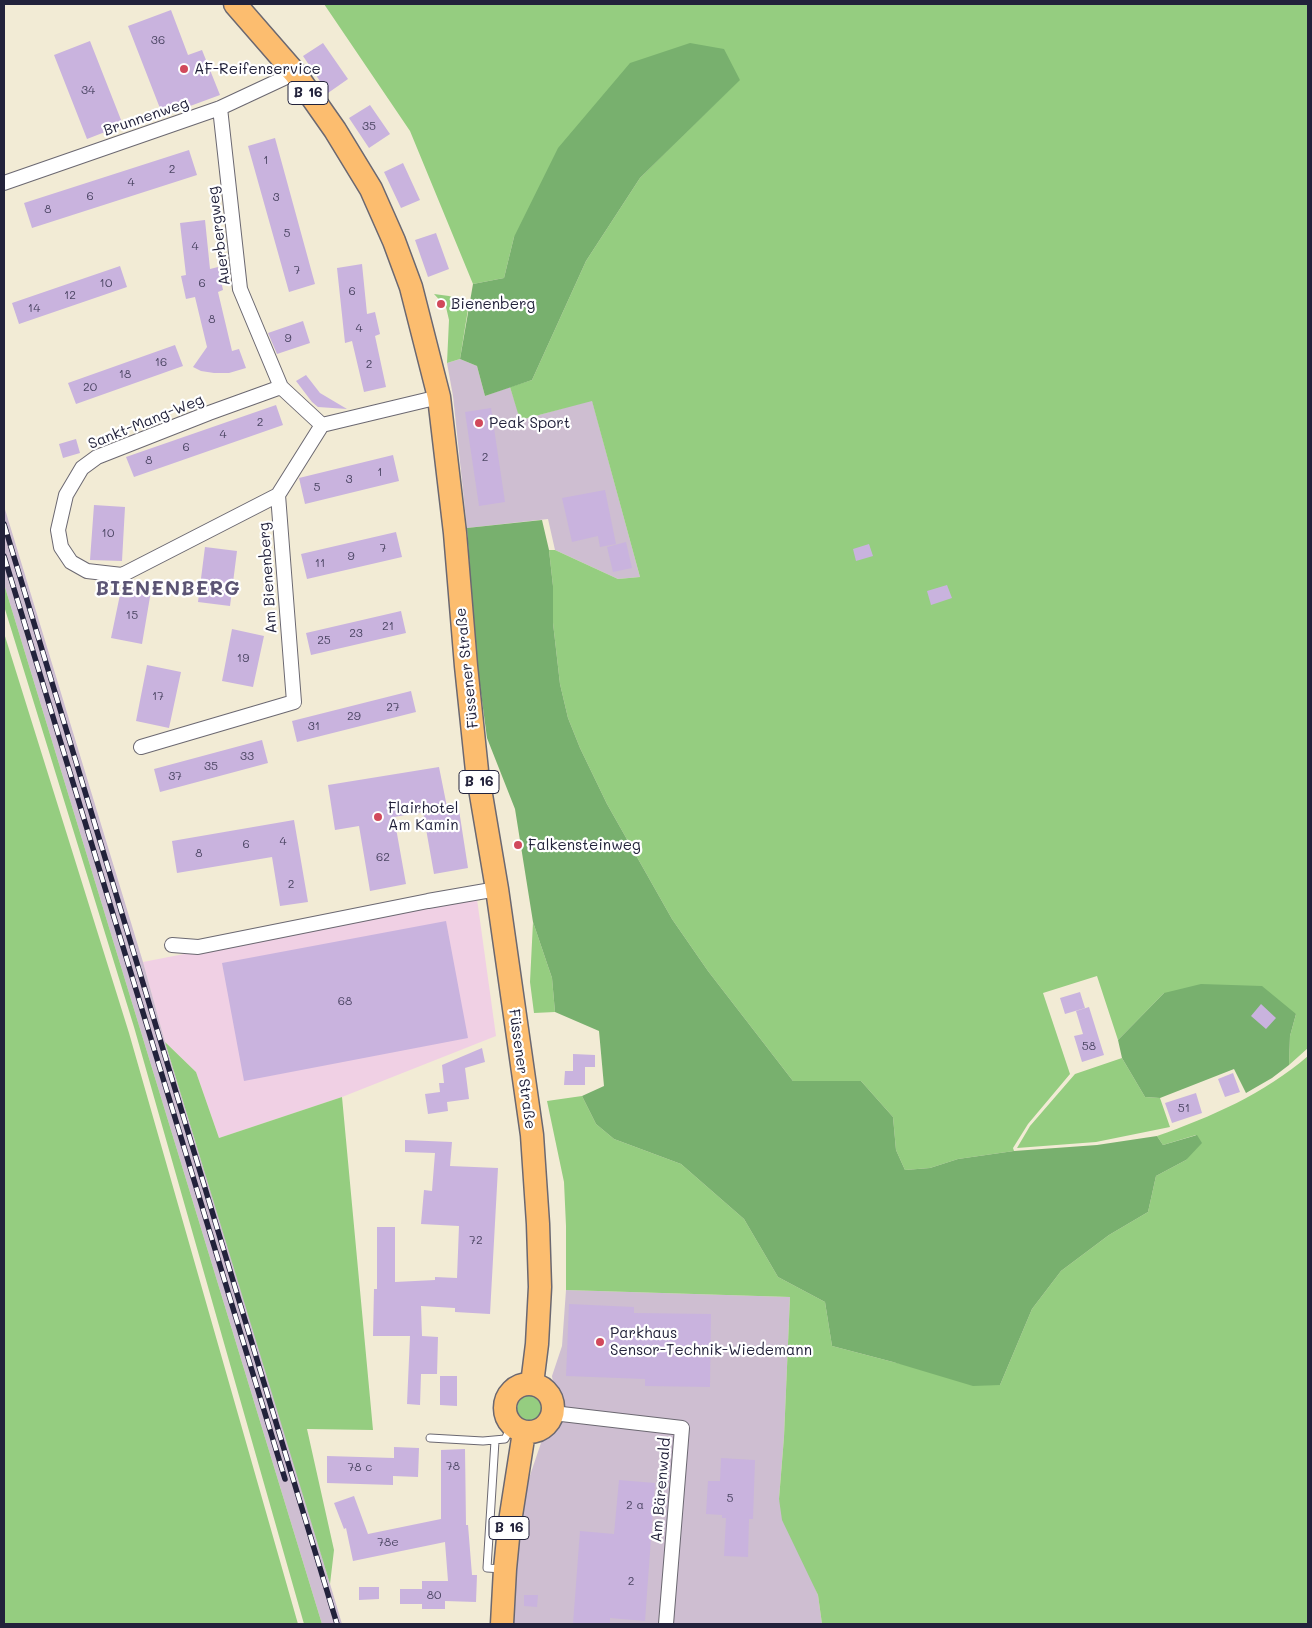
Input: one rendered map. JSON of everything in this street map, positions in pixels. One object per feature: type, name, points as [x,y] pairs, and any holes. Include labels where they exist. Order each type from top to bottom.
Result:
[{"type":"main road","name":"Füssener Straße","points":[[235,4],[295,73],[335,130],[371,189],[394,241],[411,287],[439,397],[455,533],[475,752],[532,1135],[540,1287],[537,1344],[532,1384]]},
{"type":"main road","points":[[516,1426],[532,1432],[545,1426],[553,1413],[551,1398],[546,1391],[532,1384]]},
{"type":"main road","name":"B 16","points":[[502,1624],[496,1568],[509,1528],[516,1426],[506,1414],[507,1399],[517,1387],[532,1384]]},
{"type":"street","name":"Brunnenweg","points":[[4,183],[220,108],[295,73]]},
{"type":"street","name":"Auerbergweg","points":[[220,108],[240,289],[281,387],[322,425]]},
{"type":"street","name":"Sankt-Mang-Weg","points":[[278,494],[122,575],[87,571],[71,562],[61,547],[58,530],[66,495],[82,468],[97,457],[281,387]]},
{"type":"street","points":[[278,494],[322,425],[439,397]]},
{"type":"street","name":"Am Bienenberg","points":[[142,748],[294,702],[278,494]]},
{"type":"street","points":[[172,945],[198,947],[496,889]]},
{"type":"street","name":"Am Bärenwald","points":[[553,1413],[682,1428],[666,1624]]},
{"type":"lane","points":[[430,1438],[495,1441],[505,1439],[508,1433],[516,1426]]},
{"type":"lane","points":[[495,1441],[496,1568]]},
{"type":"shaded area","points":[[460,359],[477,366],[485,396],[510,387],[521,420],[592,400],[640,577],[618,579],[555,550],[548,519],[467,528],[453,396],[447,363]]},
{"type":"shaded area","points":[[4,506],[342,1624],[322,1624],[4,584]]},
{"type":"shaded area","points":[[477,899],[496,1036],[342,1097],[219,1138],[196,1072],[165,1042],[143,962]]},
{"type":"shaded area","points":[[566,1290],[790,1297],[784,1437],[779,1499],[818,1595],[822,1624],[507,1624],[524,1493],[542,1440],[557,1429],[562,1421],[564,1411],[563,1398],[553,1383],[552,1376],[562,1346]]},
{"type":"green space","points":[[324,4],[1308,4],[1308,1048],[1289,1065],[1290,1036],[1296,1014],[1164,993],[1118,1040],[1097,976],[1043,993],[1070,1074],[1028,1124],[1013,1148],[1014,1151],[958,1159],[930,1168],[905,1170],[896,1150],[893,1117],[861,1081],[793,1081],[708,971],[672,919],[607,804],[580,748],[568,718],[560,684],[553,623],[553,586],[549,550],[555,550],[618,579],[640,577],[592,401],[520,420],[510,387],[532,380],[586,261],[640,178],[740,79],[514,237],[504,278],[473,284],[410,131]]},
{"type":"green space","points":[[690,43],[724,49],[740,80],[640,178],[586,261],[532,380],[485,396],[477,366],[460,359],[473,284],[504,278],[514,237],[558,148],[630,63]]},
{"type":"green space","points":[[434,294],[449,296],[469,303],[460,359],[447,363],[449,320],[446,307]]},
{"type":"green space","points":[[542,520],[549,550],[553,586],[553,623],[560,684],[568,718],[580,748],[607,804],[672,919],[708,971],[793,1081],[861,1081],[893,1117],[896,1150],[905,1170],[930,1168],[958,1159],[1014,1151],[1097,1145],[1157,1136],[1163,1145],[1197,1135],[1202,1143],[1186,1160],[1156,1176],[1148,1212],[1109,1235],[1061,1271],[1032,1309],[1000,1385],[973,1386],[832,1346],[825,1302],[778,1277],[744,1219],[681,1164],[614,1139],[596,1124],[582,1096],[604,1086],[599,1031],[555,1012],[552,978],[533,922],[515,809],[487,738],[475,648],[467,528]]},
{"type":"green space","points":[[4,584],[322,1624],[304,1624],[134,1027],[4,606]]},
{"type":"green space","points":[[4,633],[129,1033],[298,1624],[4,1624]]},
{"type":"green space","points":[[533,922],[552,978],[555,1012],[534,1013],[530,982]]},
{"type":"green space","points":[[1201,984],[1262,986],[1296,1014],[1290,1036],[1289,1065],[1272,1078],[1246,1093],[1234,1069],[1160,1098],[1145,1097],[1122,1058],[1118,1040],[1164,993]]},
{"type":"green space","points":[[165,1042],[196,1072],[219,1138],[342,1097],[373,1430],[307,1429],[334,1550],[330,1584]]},
{"type":"green space","points":[[1308,1056],[1308,1624],[822,1624],[818,1595],[782,1520],[779,1499],[784,1437],[790,1297],[566,1290],[564,1182],[547,1101],[582,1096],[596,1124],[614,1139],[681,1164],[744,1219],[778,1277],[825,1302],[832,1346],[893,1362],[1000,1385],[1032,1309],[1061,1271],[1109,1235],[1148,1212],[1156,1176],[1186,1160],[1196,1135],[1163,1145],[1157,1136],[1197,1121],[1255,1093],[1291,1070]]},
{"type":"green space","points":[[1122,1058],[1145,1097],[1160,1098],[1170,1127],[1096,1142],[1017,1148],[1030,1126],[1075,1074]]},
{"type":"green space","points":[[531,1395],[541,1399],[545,1409],[541,1419],[531,1423],[521,1419],[517,1409],[521,1399]]},
{"type":"building","points":[[171,10],[188,55],[202,50],[220,95],[163,116],[128,26]]},
{"type":"building","points":[[90,41],[123,125],[87,139],[54,55]]},
{"type":"building","points":[[323,43],[348,79],[328,93],[303,56]]},
{"type":"building","points":[[370,105],[390,134],[369,148],[349,118]]},
{"type":"building","points":[[275,138],[315,284],[289,292],[248,146]]},
{"type":"building","points":[[189,150],[197,175],[32,228],[24,203]]},
{"type":"building","points":[[403,163],[420,200],[401,208],[384,172]]},
{"type":"building","points":[[205,220],[210,269],[218,267],[223,290],[218,292],[232,351],[239,349],[246,368],[229,373],[201,371],[193,367],[207,347],[195,297],[186,299],[181,276],[186,275],[180,223]]},
{"type":"building","points":[[436,233],[449,269],[428,277],[415,240]]},
{"type":"building","points":[[362,264],[367,314],[375,312],[380,334],[375,336],[386,387],[364,392],[352,341],[345,343],[337,268]]},
{"type":"building","points":[[120,266],[127,287],[19,324],[12,303]]},
{"type":"building","points":[[303,321],[310,343],[277,354],[268,333]]},
{"type":"building","points":[[175,345],[183,366],[76,404],[68,383]]},
{"type":"building","points":[[306,375],[320,393],[347,409],[318,407],[296,381]]},
{"type":"building","points":[[276,405],[283,425],[134,477],[126,457]]},
{"type":"building","points":[[491,408],[505,502],[479,506],[465,412]]},
{"type":"building","points":[[76,439],[80,453],[63,458],[59,444]]},
{"type":"building","points":[[393,455],[399,481],[305,504],[299,478]]},
{"type":"building","points":[[605,490],[616,544],[600,547],[598,536],[572,542],[562,498]]},
{"type":"building","points":[[94,505],[125,507],[122,561],[90,560]]},
{"type":"building","points":[[396,532],[402,557],[307,579],[301,554]]},
{"type":"building","points":[[626,542],[632,568],[613,572],[607,547]]},
{"type":"building","points":[[869,544],[873,556],[856,561],[853,549]]},
{"type":"building","points":[[205,547],[237,551],[230,606],[198,602]]},
{"type":"building","points":[[122,585],[151,591],[142,644],[111,638]]},
{"type":"building","points":[[947,585],[952,598],[931,605],[927,591]]},
{"type":"building","points":[[401,611],[406,633],[311,655],[306,633]]},
{"type":"building","points":[[232,629],[264,636],[253,687],[222,681]]},
{"type":"building","points":[[147,665],[181,672],[169,728],[136,721]]},
{"type":"building","points":[[411,691],[416,712],[297,742],[292,721]]},
{"type":"building","points":[[262,740],[268,763],[160,792],[154,769]]},
{"type":"building","points":[[439,767],[448,812],[459,810],[468,868],[434,874],[423,812],[394,817],[406,884],[370,891],[359,826],[335,830],[328,785]]},
{"type":"building","points":[[294,820],[308,902],[280,906],[272,857],[177,873],[172,841]]},
{"type":"building","points":[[446,921],[468,1038],[244,1081],[222,963]]},
{"type":"building","points":[[1080,992],[1085,1008],[1065,1014],[1060,998]]},
{"type":"building","points":[[1261,1004],[1276,1018],[1266,1029],[1251,1016]]},
{"type":"building","points":[[1089,1007],[1104,1055],[1082,1062],[1074,1036],[1083,1034],[1076,1011]]},
{"type":"building","points":[[482,1048],[485,1062],[465,1068],[469,1099],[447,1102],[448,1111],[428,1114],[425,1094],[440,1092],[439,1083],[444,1083],[442,1065]]},
{"type":"building","points":[[573,1054],[595,1055],[595,1067],[585,1067],[585,1085],[564,1085],[565,1071],[573,1071]]},
{"type":"building","points":[[1233,1073],[1240,1092],[1225,1097],[1218,1079]]},
{"type":"building","points":[[1196,1093],[1202,1113],[1172,1123],[1165,1103]]},
{"type":"building","points":[[405,1140],[452,1142],[450,1166],[498,1168],[490,1314],[455,1312],[455,1308],[421,1306],[422,1336],[438,1337],[437,1374],[421,1374],[420,1405],[407,1404],[410,1336],[373,1336],[374,1289],[377,1289],[377,1227],[395,1227],[395,1282],[435,1280],[435,1277],[457,1278],[459,1226],[421,1224],[424,1190],[432,1191],[435,1153],[405,1152]]},
{"type":"building","points":[[569,1304],[634,1307],[634,1313],[711,1314],[710,1387],[645,1386],[645,1379],[566,1376]]},
{"type":"building","points":[[440,1376],[457,1376],[457,1406],[440,1405]]},
{"type":"building","points":[[394,1447],[419,1448],[418,1477],[393,1476],[393,1485],[327,1483],[327,1456],[394,1458]]},
{"type":"building","points":[[465,1449],[466,1525],[468,1525],[472,1575],[477,1575],[476,1602],[445,1601],[445,1609],[422,1609],[422,1604],[400,1604],[400,1589],[422,1589],[422,1581],[448,1581],[445,1542],[353,1561],[346,1528],[344,1529],[334,1503],[354,1496],[368,1534],[441,1519],[441,1450]]},
{"type":"building","points":[[721,1458],[755,1460],[753,1519],[749,1519],[748,1557],[724,1556],[726,1518],[722,1518],[722,1515],[706,1514],[708,1481],[720,1481]]},
{"type":"building","points":[[619,1480],[655,1483],[645,1621],[610,1618],[610,1624],[573,1624],[580,1531],[614,1534]]},
{"type":"building","points":[[359,1587],[379,1587],[379,1599],[359,1600]]},
{"type":"building","points":[[524,1595],[538,1595],[537,1607],[524,1606]]},
{"type":"railway","points":[[4,524],[337,1624]]},
{"type":"railway","points":[[4,556],[285,1479]]},
{"type":"place","name":"AF-Reifenservice","points":[[184,69]]},
{"type":"place","name":"Bienenberg","points":[[441,304]]},
{"type":"place","name":"Peak Sport","points":[[479,423]]},
{"type":"place","name":"Flairhotel Am Kamin","points":[[378,817]]},
{"type":"place","name":"Falkensteinweg","points":[[518,845]]},
{"type":"place","name":"Parkhaus Sensor-Technik-Wiedemann","points":[[600,1342]]},
{"type":"district","name":"BIENENBERG","points":[[168,589]]}]
